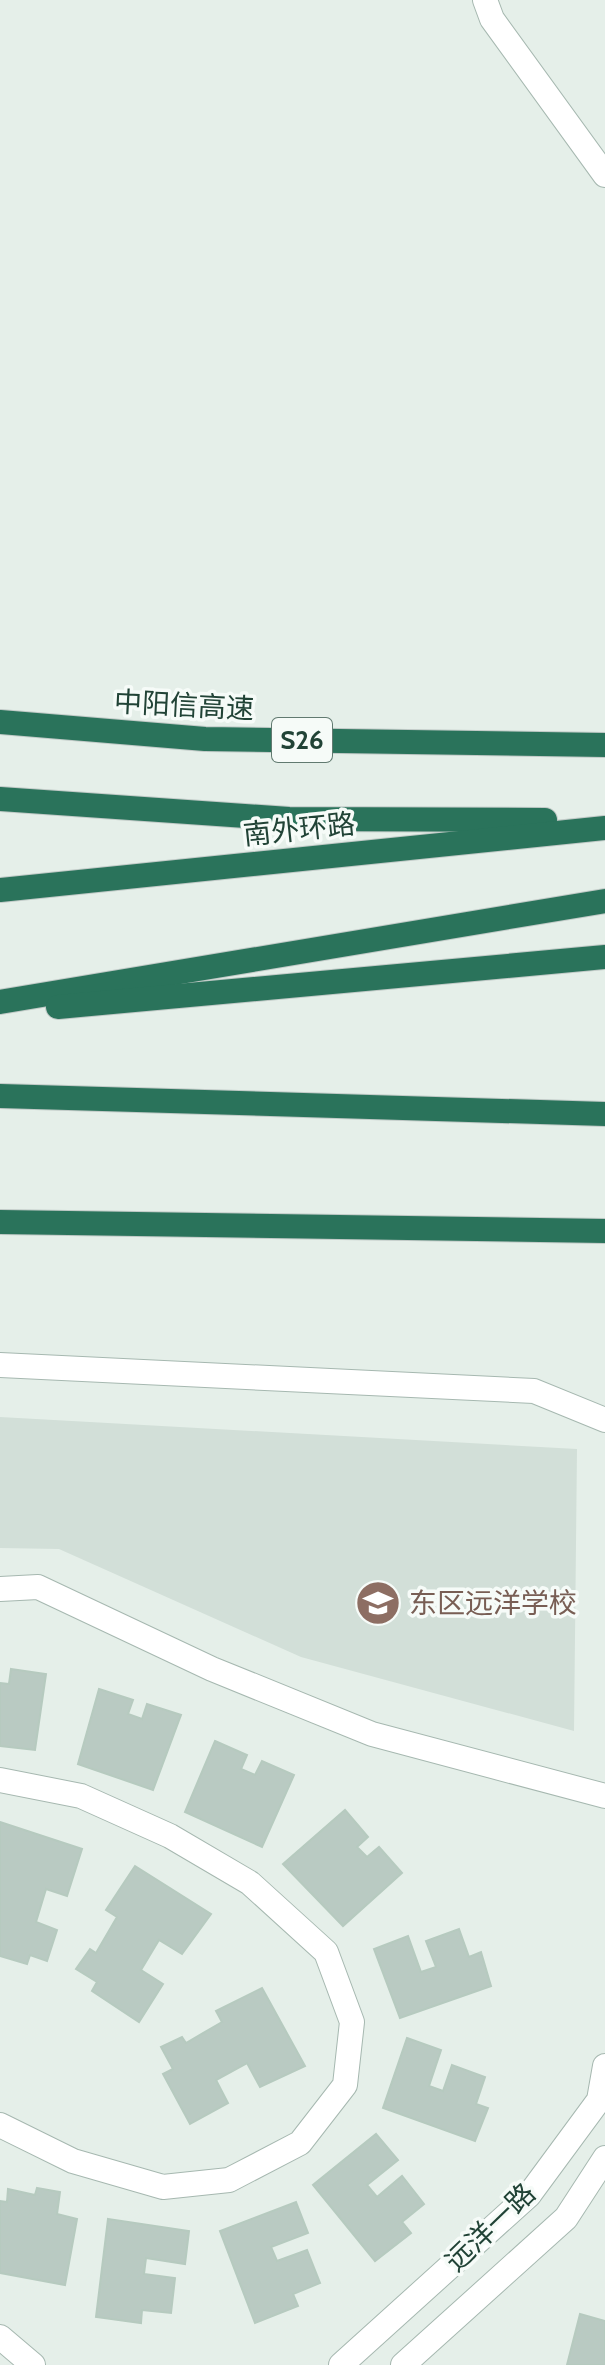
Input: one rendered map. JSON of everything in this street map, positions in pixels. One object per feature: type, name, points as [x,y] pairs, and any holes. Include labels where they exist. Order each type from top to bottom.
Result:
[{"type":"highway","name":"中阳信高速","points":[[0,722],[205,739],[605,745]]},
{"type":"highway","points":[[0,799],[289,819],[605,820]]},
{"type":"highway","name":"南外环路","points":[[0,890],[605,828]]},
{"type":"highway","points":[[0,1002],[605,901]]},
{"type":"highway","points":[[0,1012],[605,957]]},
{"type":"highway","points":[[0,1096],[605,1114]]},
{"type":"highway","points":[[0,1222],[605,1231]]},
{"type":"street","points":[[485,0],[492,19],[605,175]]},
{"type":"street","points":[[0,1365],[534,1391],[605,1420]]},
{"type":"street","points":[[0,1589],[38,1587],[212,1669],[372,1734],[605,1796]]},
{"type":"street","points":[[0,1780],[81,1796],[170,1836],[250,1883],[326,1952],[352,2022],[345,2085],[300,2143],[229,2180],[163,2187],[73,2161],[0,2125]]},
{"type":"street","name":"远洋一路","points":[[341,2365],[529,2195],[599,2100],[605,2066]]},
{"type":"street","name":"远洋一路","points":[[403,2365],[566,2218],[605,2158]]},
{"type":"street","points":[[0,2337],[33,2365]]},
{"type":"shaded area","name":"东区远洋学校","points":[[0,1417],[577,1449],[574,1731],[301,1657],[59,1549],[0,1548]]},
{"type":"building","points":[[11,1669],[46,1674],[35,1750],[0,1746],[0,1683],[9,1684]]},
{"type":"building","points":[[99,1689],[133,1700],[128,1714],[142,1719],[147,1704],[181,1715],[153,1790],[78,1764]]},
{"type":"building","points":[[215,1741],[247,1755],[241,1769],[255,1775],[262,1761],[294,1775],[262,1847],[185,1812]]},
{"type":"building","points":[[345,1810],[368,1837],[357,1847],[367,1857],[379,1847],[402,1873],[343,1926],[283,1864]]},
{"type":"building","points":[[0,1822],[82,1849],[67,1896],[46,1889],[36,1922],[57,1930],[47,1961],[30,1955],[27,1964],[0,1956]]},
{"type":"building","points":[[135,1866],[211,1914],[182,1954],[159,1940],[141,1970],[163,1984],[139,2022],[92,1991],[97,1982],[76,1969],[90,1949],[96,1953],[117,1917],[106,1910]]},
{"type":"building","points":[[459,1929],[469,1957],[481,1952],[491,1986],[400,2018],[374,1949],[408,1936],[421,1972],[436,1967],[426,1941]]},
{"type":"building","points":[[262,1988],[305,2066],[260,2087],[247,2063],[216,2080],[228,2103],[190,2124],[163,2074],[173,2069],[161,2047],[182,2037],[186,2043],[222,2022],[216,2011]]},
{"type":"building","points":[[407,2038],[441,2050],[429,2086],[443,2091],[452,2065],[485,2077],[476,2104],[488,2108],[475,2141],[383,2108]]},
{"type":"building","points":[[376,2134],[398,2160],[367,2185],[377,2197],[402,2176],[424,2204],[402,2222],[411,2233],[375,2261],[313,2185]]},
{"type":"building","points":[[37,2188],[60,2192],[57,2214],[77,2219],[65,2285],[0,2273],[0,2201],[7,2202],[8,2189],[35,2195]]},
{"type":"building","points":[[296,2202],[308,2233],[271,2247],[277,2261],[307,2250],[320,2283],[293,2294],[298,2306],[255,2323],[220,2231]]},
{"type":"building","points":[[108,2219],[189,2231],[185,2264],[146,2258],[144,2274],[175,2278],[171,2313],[142,2310],[141,2323],[96,2317]]},
{"type":"building","points":[[580,2314],[605,2321],[605,2365],[567,2365]]},
{"type":"place","name":"东区远洋学校","points":[[378,1603]]}]
